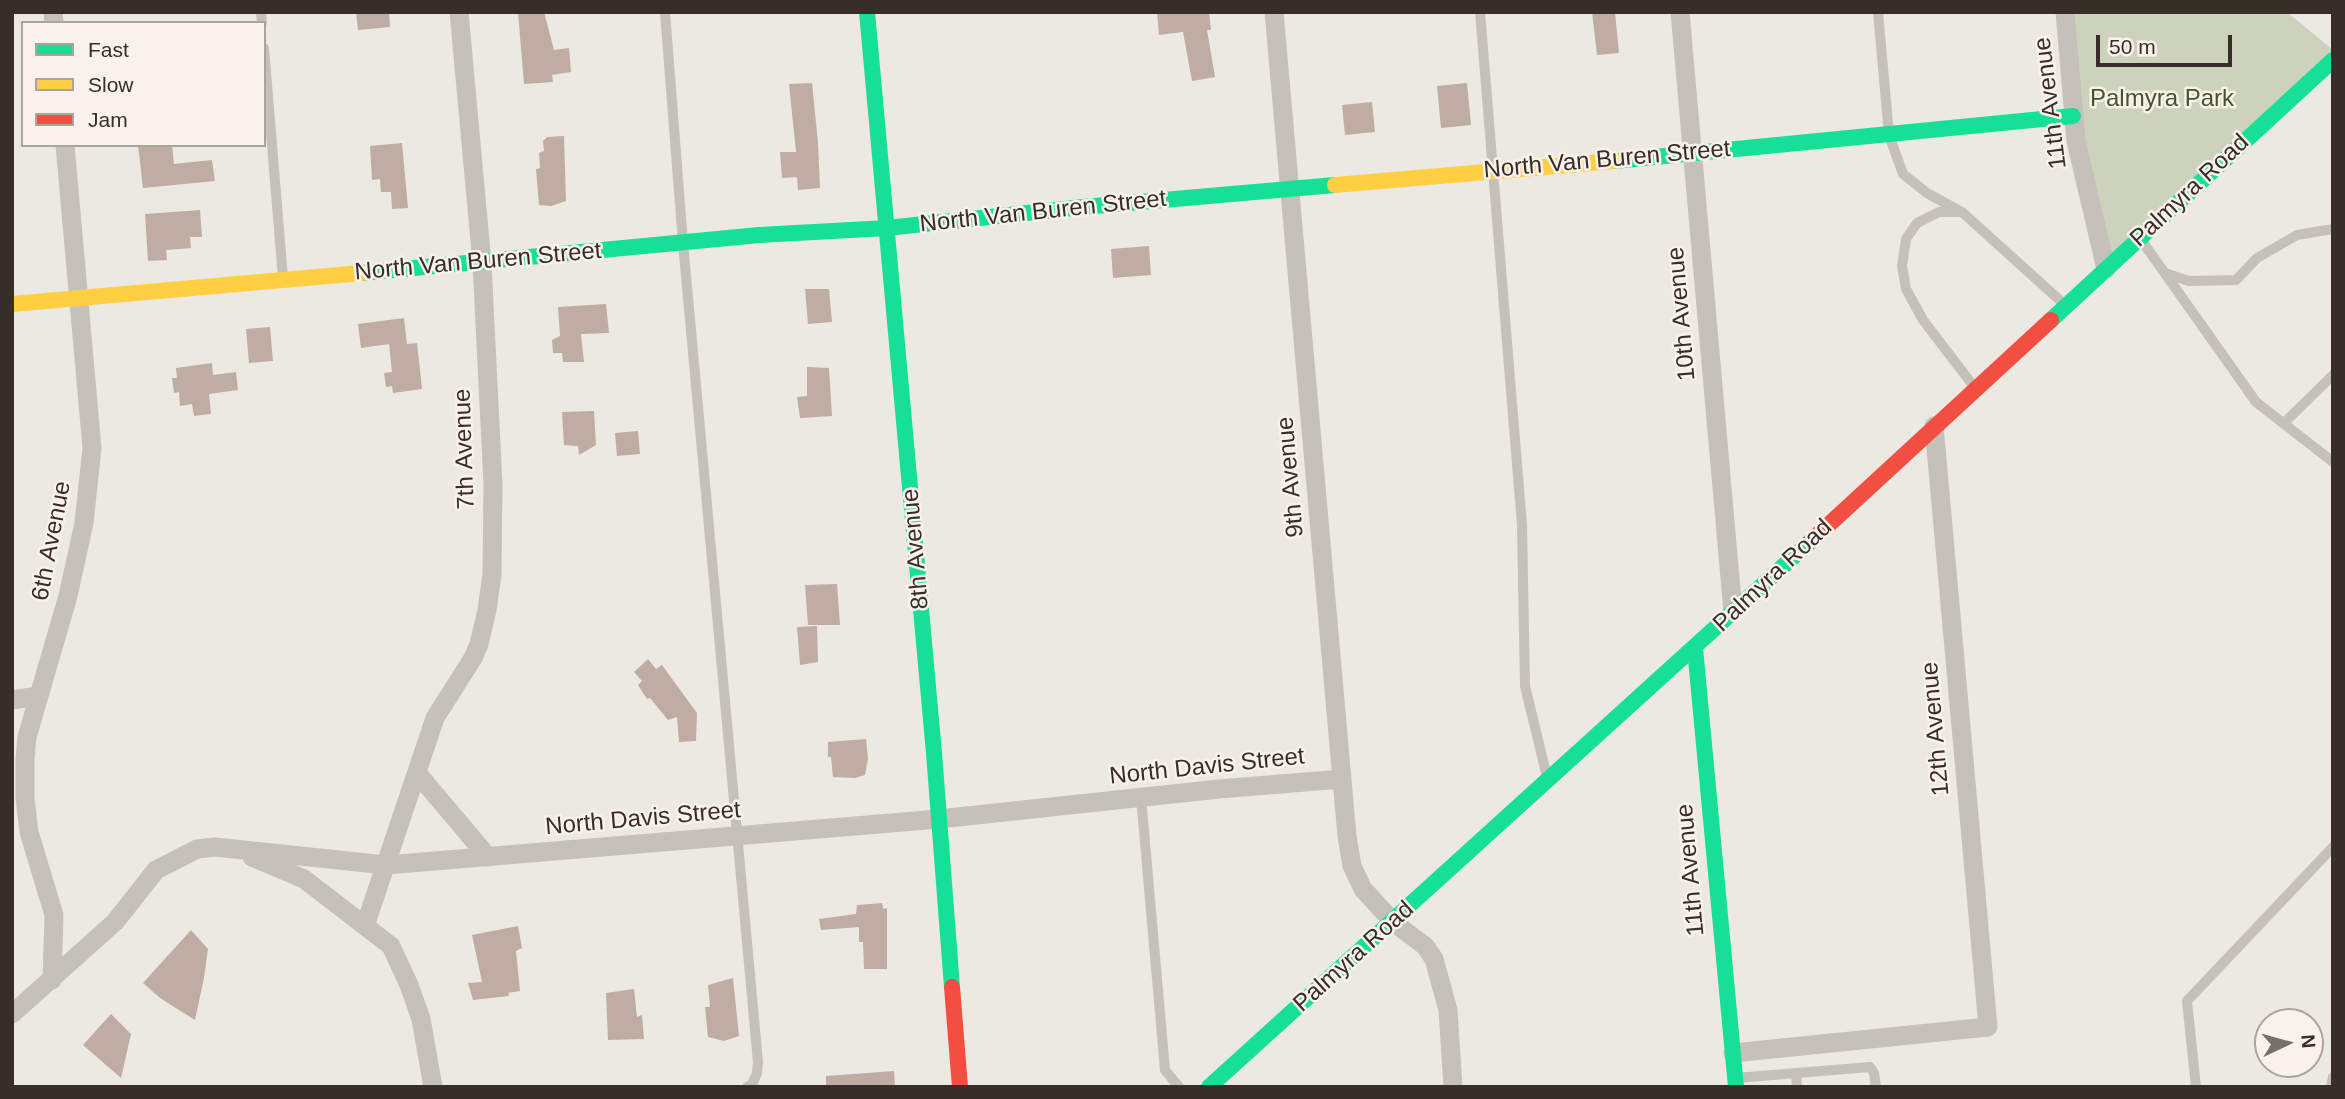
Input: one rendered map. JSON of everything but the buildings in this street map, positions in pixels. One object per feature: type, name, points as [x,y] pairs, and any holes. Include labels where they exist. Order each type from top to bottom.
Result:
[{"type":"street","name":"7th Avenue","points":[[365,926],[435,718],[479,644],[492,574],[493,485],[482,263],[458,12]]},
{"type":"street","name":"8th Avenue","points":[[867,12],[939,819],[960,1087]]},
{"type":"street","name":"9th Avenue","points":[[1274,12],[1352,866],[1363,889],[1394,922]]},
{"type":"street","name":"10th Avenue","points":[[1681,12],[1733,612]]},
{"type":"street","name":"11th Avenue","points":[[2065,12],[2073,116],[2106,269]]},
{"type":"street","name":"Palmyra Road","points":[[1209,1087],[1695,648],[2333,60]]},
{"type":"street","name":"North Van Buren Street","points":[[12,304],[482,263],[759,235],[887,228],[2073,116]]},
{"type":"street","name":"6th Avenue","points":[[52,980],[54,915],[36,858],[25,798],[27,737],[68,596],[89,494],[92,448],[65,147]]},
{"type":"street","name":"12th Avenue","points":[[1733,1053],[1988,1027],[1934,426]]},
{"type":"street","name":"11th Avenue","points":[[1695,648],[1736,1082]]},
{"type":"street","points":[[12,700],[38,696]]},
{"type":"street","points":[[417,773],[488,858]]},
{"type":"street","name":"North Davis Street","points":[[12,1014],[115,922],[156,870],[197,849],[215,847],[386,865],[939,819],[1342,779]]},
{"type":"street","points":[[233,849],[304,879],[391,946],[421,1020],[433,1087]]},
{"type":"street","points":[[1394,922],[1425,946],[1434,958],[1448,1010],[1453,1087]]},
{"type":"lane","points":[[666,12],[683,243],[758,1062],[757,1073],[751,1086]]},
{"type":"lane","points":[[1480,12],[1522,525],[1525,686],[1548,781]]},
{"type":"lane","points":[[1878,12],[1889,135],[1903,174],[1927,193],[1962,212],[2066,306]]},
{"type":"lane","points":[[266,72],[283,279]]},
{"type":"lane","points":[[1962,212],[1939,212],[1917,223],[1906,239],[1902,266],[1906,289],[1923,320],[1975,389]]},
{"type":"lane","points":[[2164,273],[2189,281],[2236,280],[2257,258],[2297,235],[2333,229]]},
{"type":"lane","points":[[2140,238],[2256,401],[2333,462]]},
{"type":"lane","points":[[2284,423],[2333,375]]},
{"type":"lane","points":[[1142,797],[1165,1070],[1178,1087]]},
{"type":"lane","points":[[2196,1087],[2187,1001],[2333,847]]},
{"type":"lane","points":[[1736,1082],[1796,1073],[1870,1067],[1874,1073],[1876,1087]]},
{"type":"lane","points":[[1796,1073],[1797,1087]]},
{"type":"lane","points":[[2331,1087],[2333,1077]]},
{"type":"green space","name":"Palmyra Park","points":[[2068,12],[2287,12],[2333,50],[2109,266],[2092,201]]},
{"type":"traffic: fast","points":[[867,12],[934,753],[952,987]]},
{"type":"traffic: fast","points":[[2051,320],[2333,60]]},
{"type":"traffic: fast","points":[[1614,161],[2073,116]]},
{"type":"traffic: fast","points":[[362,273],[759,235],[887,228],[1083,207],[1335,185]]},
{"type":"traffic: fast","points":[[1209,1087],[1811,541]]},
{"type":"traffic: fast","points":[[1695,648],[1736,1087]]},
{"type":"traffic: slow","points":[[1335,185],[1614,161]]},
{"type":"traffic: slow","points":[[12,304],[362,273]]},
{"type":"traffic: jam","points":[[1811,541],[2051,320]]},
{"type":"traffic: jam","points":[[952,987],[960,1087]]}]
